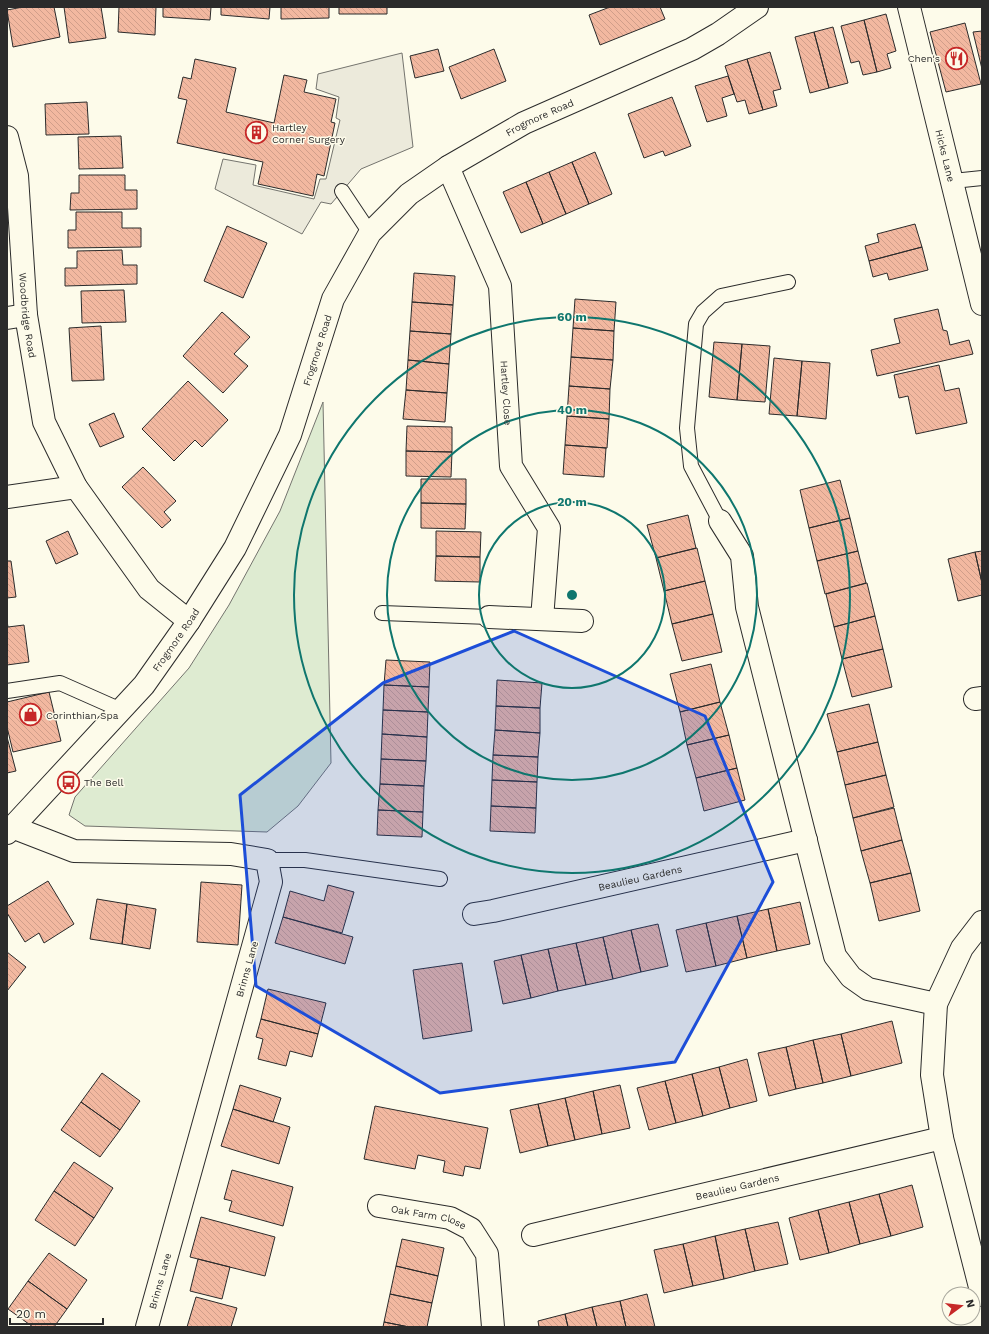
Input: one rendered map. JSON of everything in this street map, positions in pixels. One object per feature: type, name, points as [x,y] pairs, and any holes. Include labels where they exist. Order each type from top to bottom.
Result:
[{"type":"street","name":"Frogmore Road","points":[[10,830],[144,685],[189,621],[235,548],[290,434],[333,299],[370,233],[409,194],[448,167],[524,123],[692,49],[718,34],[757,7]]},
{"type":"street","name":"Hicks Lane","points":[[909,7],[982,304]]},
{"type":"street","name":"Woodbridge Road","points":[[7,137],[17,176],[16,316],[44,422],[76,487],[149,589],[189,621]]},
{"type":"street","name":"Hartley Close","points":[[448,167],[500,286],[511,466],[549,528],[542,619]]},
{"type":"street","points":[[7,498],[76,487]]},
{"type":"street","points":[[720,521],[742,556],[747,607],[835,956],[851,977],[868,989],[936,1004]]},
{"type":"street","points":[[489,617],[582,621]]},
{"type":"street","points":[[10,830],[74,851],[231,854],[267,860]]},
{"type":"street","name":"Beaulieu Gardens","points":[[474,914],[806,840]]},
{"type":"street","name":"Brinns Lane","points":[[147,1327],[271,882],[267,860]]},
{"type":"street","points":[[982,922],[962,948],[936,1004],[932,1075],[942,1138],[982,1295]]},
{"type":"street","name":"Beaulieu Gardens","points":[[533,1235],[942,1138]]},
{"type":"street","name":"Oak Farm Close","points":[[378,1206],[450,1218],[472,1229],[487,1254],[493,1327]]},
{"type":"lane","points":[[953,181],[982,178]]},
{"type":"lane","points":[[342,191],[370,233]]},
{"type":"lane","points":[[720,521],[691,466],[687,428],[696,324],[703,312],[721,296],[788,282]]},
{"type":"lane","points":[[382,613],[489,617]]},
{"type":"lane","points":[[7,691],[60,683],[121,710]]},
{"type":"lane","points":[[267,860],[305,860],[440,879]]},
{"type":"highlighted area","points":[[514,631],[705,716],[773,882],[675,1062],[440,1093],[256,986],[240,795],[383,683]]},
{"type":"green space","points":[[323,402],[331,763],[298,806],[267,832],[85,826],[69,815],[75,797],[189,668],[229,605],[280,511]]},
{"type":"shaded area","points":[[402,53],[413,147],[361,169],[331,204],[321,202],[302,234],[215,189],[223,159],[256,165],[253,185],[314,199],[320,179],[326,179],[340,120],[336,118],[339,97],[316,89],[318,74]]},
{"type":"building","points":[[23,7],[54,7],[60,37],[13,47],[7,10]]},
{"type":"building","points":[[64,7],[101,7],[106,38],[69,43]]},
{"type":"building","points":[[119,7],[156,7],[155,35],[118,32]]},
{"type":"building","points":[[163,7],[211,7],[210,20],[163,17]]},
{"type":"building","points":[[221,7],[270,7],[269,19],[221,15]]},
{"type":"building","points":[[281,7],[329,7],[329,18],[281,19]]},
{"type":"building","points":[[339,7],[387,7],[387,14],[339,14]]},
{"type":"building","points":[[610,7],[660,7],[665,19],[600,45],[589,15]]},
{"type":"building","points":[[886,14],[896,51],[887,54],[891,68],[877,72],[864,20]]},
{"type":"building","points":[[864,20],[877,72],[863,75],[859,61],[851,63],[841,26]]},
{"type":"building","name":"Chen's","points":[[965,23],[981,84],[946,92],[930,32]]},
{"type":"building","points":[[833,27],[848,83],[829,88],[814,32]]},
{"type":"building","points":[[982,31],[982,69],[973,32]]},
{"type":"building","points":[[814,32],[829,88],[810,93],[795,37]]},
{"type":"building","points":[[438,49],[444,71],[415,78],[410,56]]},
{"type":"building","points":[[494,49],[506,81],[461,99],[449,67]]},
{"type":"building","points":[[770,52],[781,89],[773,91],[777,106],[763,110],[747,59]]},
{"type":"building","name":"Hartley Corner Surgery","points":[[195,59],[236,68],[226,112],[274,123],[284,75],[307,80],[304,92],[336,99],[331,122],[335,123],[324,176],[317,174],[313,196],[258,184],[263,162],[177,143],[187,100],[178,98],[183,77],[191,79]]},
{"type":"building","points":[[747,59],[763,110],[749,114],[745,100],[737,102],[725,66]]},
{"type":"building","points":[[728,76],[734,94],[722,98],[727,116],[707,122],[695,86]]},
{"type":"building","points":[[672,97],[691,146],[665,156],[663,151],[644,158],[628,114]]},
{"type":"building","points":[[87,102],[89,134],[46,135],[45,104]]},
{"type":"building","points":[[121,136],[123,168],[79,169],[78,137]]},
{"type":"building","points":[[595,152],[612,194],[589,204],[572,162]]},
{"type":"building","points":[[572,162],[589,204],[566,214],[549,172]]},
{"type":"building","points":[[549,172],[566,214],[543,224],[526,182]]},
{"type":"building","points":[[79,175],[125,175],[125,190],[137,190],[137,209],[70,210],[71,193],[79,193]]},
{"type":"building","points":[[526,182],[543,224],[521,233],[503,192]]},
{"type":"building","points":[[76,212],[122,212],[122,228],[141,228],[141,247],[68,248],[68,230],[76,230]]},
{"type":"building","points":[[915,224],[922,247],[869,261],[865,246],[879,242],[877,234]]},
{"type":"building","points":[[227,226],[267,243],[243,298],[204,281]]},
{"type":"building","points":[[922,247],[928,270],[889,280],[887,273],[873,277],[869,261]]},
{"type":"building","points":[[122,250],[123,265],[137,265],[137,284],[65,286],[65,268],[77,268],[77,251]]},
{"type":"building","points":[[414,273],[455,276],[453,305],[412,302]]},
{"type":"building","points":[[124,290],[126,322],[82,323],[81,291]]},
{"type":"building","points":[[575,299],[616,302],[614,331],[573,328]]},
{"type":"building","points":[[412,302],[453,305],[451,334],[410,331]]},
{"type":"building","points":[[938,309],[943,330],[947,331],[950,345],[969,340],[973,354],[877,376],[871,350],[900,343],[894,319]]},
{"type":"building","points":[[222,312],[250,337],[234,354],[248,366],[223,393],[183,356]]},
{"type":"building","points":[[101,326],[104,380],[72,381],[69,328]]},
{"type":"building","points":[[573,328],[614,331],[613,360],[571,357]]},
{"type":"building","points":[[410,331],[451,334],[449,364],[408,360]]},
{"type":"building","points":[[714,342],[742,344],[737,400],[709,397]]},
{"type":"building","points":[[742,344],[770,346],[765,402],[737,400]]},
{"type":"building","points":[[571,357],[613,360],[610,389],[569,386]]},
{"type":"building","points":[[774,358],[802,361],[797,416],[769,414]]},
{"type":"building","points":[[408,360],[449,364],[447,393],[406,390]]},
{"type":"building","points":[[802,361],[830,363],[826,419],[797,416]]},
{"type":"building","points":[[939,365],[945,391],[959,388],[967,423],[916,434],[908,396],[899,398],[894,375]]},
{"type":"building","points":[[188,381],[228,420],[202,447],[195,440],[174,461],[142,429]]},
{"type":"building","points":[[569,386],[610,389],[609,419],[567,416]]},
{"type":"building","points":[[406,390],[447,393],[445,422],[403,419]]},
{"type":"building","points":[[114,413],[124,437],[100,447],[89,424]]},
{"type":"building","points":[[567,416],[609,419],[607,448],[565,445]]},
{"type":"building","points":[[407,426],[452,427],[452,452],[406,451]]},
{"type":"building","points":[[565,445],[606,448],[604,477],[563,474]]},
{"type":"building","points":[[406,451],[452,452],[451,477],[406,476]]},
{"type":"building","points":[[143,467],[176,501],[164,512],[171,520],[162,528],[122,487]]},
{"type":"building","points":[[421,479],[466,479],[466,504],[421,503]]},
{"type":"building","points":[[840,480],[850,518],[809,528],[800,490]]},
{"type":"building","points":[[421,503],[466,504],[465,529],[421,528]]},
{"type":"building","points":[[688,515],[696,548],[656,558],[647,525]]},
{"type":"building","points":[[850,518],[858,551],[817,561],[809,528]]},
{"type":"building","points":[[68,531],[78,554],[56,564],[46,541]]},
{"type":"building","points":[[436,531],[481,532],[480,557],[436,556]]},
{"type":"building","points":[[697,548],[705,581],[664,591],[656,558]]},
{"type":"building","points":[[858,551],[866,583],[825,594],[817,561]]},
{"type":"building","points":[[982,551],[982,583],[975,552]]},
{"type":"building","points":[[975,552],[982,583],[982,595],[958,601],[948,559]]},
{"type":"building","points":[[436,556],[480,557],[480,582],[435,581]]},
{"type":"building","points":[[7,561],[11,561],[16,597],[7,598]]},
{"type":"building","points":[[705,581],[713,614],[672,624],[664,591]]},
{"type":"building","points":[[867,583],[875,616],[834,627],[826,594]]},
{"type":"building","points":[[713,614],[722,652],[682,661],[672,624]]},
{"type":"building","points":[[875,616],[883,649],[842,659],[834,627]]},
{"type":"building","points":[[7,621],[8,627],[24,625],[29,662],[7,665]]},
{"type":"building","points":[[883,649],[892,687],[852,697],[842,659]]},
{"type":"building","points":[[386,660],[430,662],[429,687],[384,685]]},
{"type":"building","points":[[711,664],[720,702],[680,712],[670,674]]},
{"type":"building","points":[[497,680],[542,683],[540,708],[496,706]]},
{"type":"building","points":[[384,685],[429,687],[428,712],[383,710]]},
{"type":"building","name":"Corinthian Spa","points":[[49,692],[61,741],[13,752],[7,727],[7,702]]},
{"type":"building","points":[[720,702],[729,735],[687,745],[680,712]]},
{"type":"building","points":[[869,704],[878,742],[837,752],[827,714]]},
{"type":"building","points":[[496,706],[540,708],[540,733],[495,730]]},
{"type":"building","points":[[383,710],[428,712],[427,737],[382,734]]},
{"type":"building","points":[[495,730],[540,733],[538,757],[493,755]]},
{"type":"building","points":[[382,734],[427,737],[426,761],[381,759]]},
{"type":"building","points":[[729,735],[737,768],[696,778],[687,745]]},
{"type":"building","points":[[7,737],[16,771],[7,773]]},
{"type":"building","points":[[878,742],[886,775],[845,785],[837,752]]},
{"type":"building","points":[[493,755],[538,757],[537,782],[492,780]]},
{"type":"building","points":[[381,759],[426,761],[424,786],[380,784]]},
{"type":"building","points":[[737,768],[745,800],[704,811],[696,778]]},
{"type":"building","points":[[886,775],[894,807],[853,818],[845,785]]},
{"type":"building","points":[[492,780],[537,782],[536,808],[491,806]]},
{"type":"building","points":[[380,784],[424,786],[423,812],[378,810]]},
{"type":"building","points":[[491,806],[536,808],[535,833],[490,831]]},
{"type":"building","points":[[894,808],[902,840],[861,851],[853,818]]},
{"type":"building","points":[[378,810],[423,812],[422,837],[377,835]]},
{"type":"building","points":[[902,840],[911,873],[870,883],[861,851]]},
{"type":"building","points":[[911,873],[920,911],[879,921],[870,883]]},
{"type":"building","points":[[48,881],[74,924],[44,943],[39,933],[25,942],[7,913],[7,906]]},
{"type":"building","points":[[201,882],[242,885],[238,945],[197,942]]},
{"type":"building","points":[[328,885],[354,892],[342,933],[283,917],[290,891],[324,901]]},
{"type":"building","points":[[97,899],[127,904],[122,944],[90,939]]},
{"type":"building","points":[[800,902],[810,944],[777,951],[768,909]]},
{"type":"building","points":[[127,904],[156,909],[150,949],[122,944]]},
{"type":"building","points":[[768,909],[777,951],[747,958],[737,916]]},
{"type":"building","points":[[737,916],[747,958],[716,966],[706,923]]},
{"type":"building","points":[[283,917],[353,937],[345,964],[275,943]]},
{"type":"building","points":[[706,923],[716,966],[686,972],[676,930]]},
{"type":"building","points":[[658,924],[668,966],[641,972],[631,930]]},
{"type":"building","points":[[631,930],[641,972],[613,979],[603,937]]},
{"type":"building","points":[[603,937],[613,979],[586,985],[576,943]]},
{"type":"building","points":[[576,943],[586,985],[558,991],[548,949]]},
{"type":"building","points":[[548,949],[558,991],[531,998],[521,955]]},
{"type":"building","points":[[7,952],[26,967],[7,991]]},
{"type":"building","points":[[521,955],[531,998],[503,1004],[494,961]]},
{"type":"building","points":[[462,963],[472,1031],[423,1039],[413,970]]},
{"type":"building","points":[[268,989],[326,1003],[318,1034],[261,1019]]},
{"type":"building","points":[[261,1019],[318,1034],[312,1057],[290,1051],[286,1066],[258,1059],[263,1039],[256,1037]]},
{"type":"building","points":[[892,1021],[902,1063],[851,1076],[841,1034]]},
{"type":"building","points":[[841,1034],[851,1076],[823,1083],[813,1040]]},
{"type":"building","points":[[813,1040],[823,1083],[796,1089],[786,1047]]},
{"type":"building","points":[[786,1047],[796,1089],[769,1096],[758,1053]]},
{"type":"building","points":[[747,1059],[757,1101],[730,1108],[719,1067]]},
{"type":"building","points":[[719,1067],[730,1108],[703,1116],[692,1074]]},
{"type":"building","points":[[102,1073],[140,1101],[120,1130],[81,1102]]},
{"type":"building","points":[[692,1074],[703,1116],[676,1123],[665,1081]]},
{"type":"building","points":[[665,1081],[676,1123],[649,1130],[637,1088]]},
{"type":"building","points":[[240,1085],[281,1098],[273,1122],[233,1109]]},
{"type":"building","points":[[620,1085],[630,1128],[602,1134],[593,1091]]},
{"type":"building","points":[[593,1091],[602,1134],[575,1140],[565,1098]]},
{"type":"building","points":[[565,1098],[575,1140],[548,1146],[538,1104]]},
{"type":"building","points":[[81,1102],[120,1130],[100,1157],[61,1130]]},
{"type":"building","points":[[538,1104],[548,1146],[520,1153],[510,1110]]},
{"type":"building","points":[[375,1106],[488,1128],[480,1169],[465,1166],[463,1176],[443,1172],[445,1161],[418,1155],[415,1169],[364,1159]]},
{"type":"building","points":[[233,1109],[290,1127],[279,1164],[221,1146]]},
{"type":"building","points":[[74,1162],[113,1188],[94,1218],[54,1191]]},
{"type":"building","points":[[232,1170],[293,1187],[283,1226],[229,1211],[232,1201],[224,1199]]},
{"type":"building","points":[[912,1185],[923,1227],[891,1236],[879,1194]]},
{"type":"building","points":[[54,1191],[94,1218],[75,1246],[35,1220]]},
{"type":"building","points":[[879,1194],[891,1236],[860,1244],[849,1202]]},
{"type":"building","points":[[849,1202],[860,1244],[829,1253],[818,1210]]},
{"type":"building","points":[[818,1210],[829,1253],[800,1260],[789,1218]]},
{"type":"building","points":[[201,1217],[275,1237],[265,1276],[190,1257]]},
{"type":"building","points":[[778,1222],[788,1264],[755,1271],[745,1229]]},
{"type":"building","points":[[745,1229],[755,1271],[724,1279],[715,1236]]},
{"type":"building","points":[[715,1236],[724,1279],[693,1286],[683,1244]]},
{"type":"building","points":[[402,1239],[444,1248],[438,1276],[396,1266]]},
{"type":"building","points":[[683,1244],[693,1286],[664,1293],[654,1250]]},
{"type":"building","points":[[49,1253],[87,1280],[67,1309],[28,1281]]},
{"type":"building","points":[[198,1259],[230,1267],[222,1299],[190,1291]]},
{"type":"building","points":[[396,1266],[438,1276],[432,1303],[390,1294]]},
{"type":"building","points":[[28,1281],[67,1309],[54,1327],[33,1327],[8,1309]]},
{"type":"building","points":[[390,1294],[432,1303],[427,1327],[409,1327],[384,1322]]},
{"type":"building","points":[[647,1294],[655,1327],[626,1327],[620,1301]]},
{"type":"building","points":[[196,1297],[237,1308],[231,1327],[187,1327]]},
{"type":"building","points":[[620,1301],[626,1327],[597,1327],[592,1307]]},
{"type":"building","points":[[592,1307],[597,1327],[568,1327],[565,1314]]},
{"type":"building","points":[[565,1314],[568,1327],[539,1327],[538,1321]]},
{"type":"building","points":[[384,1322],[409,1327],[383,1327]]},
{"type":"place","name":"Chen's","points":[[956,58]]},
{"type":"place","name":"Hartley Corner Surgery","points":[[256,133]]},
{"type":"place","name":"Corinthian Spa","points":[[31,715]]},
{"type":"place","name":"The Bell","points":[[69,782]]}]
